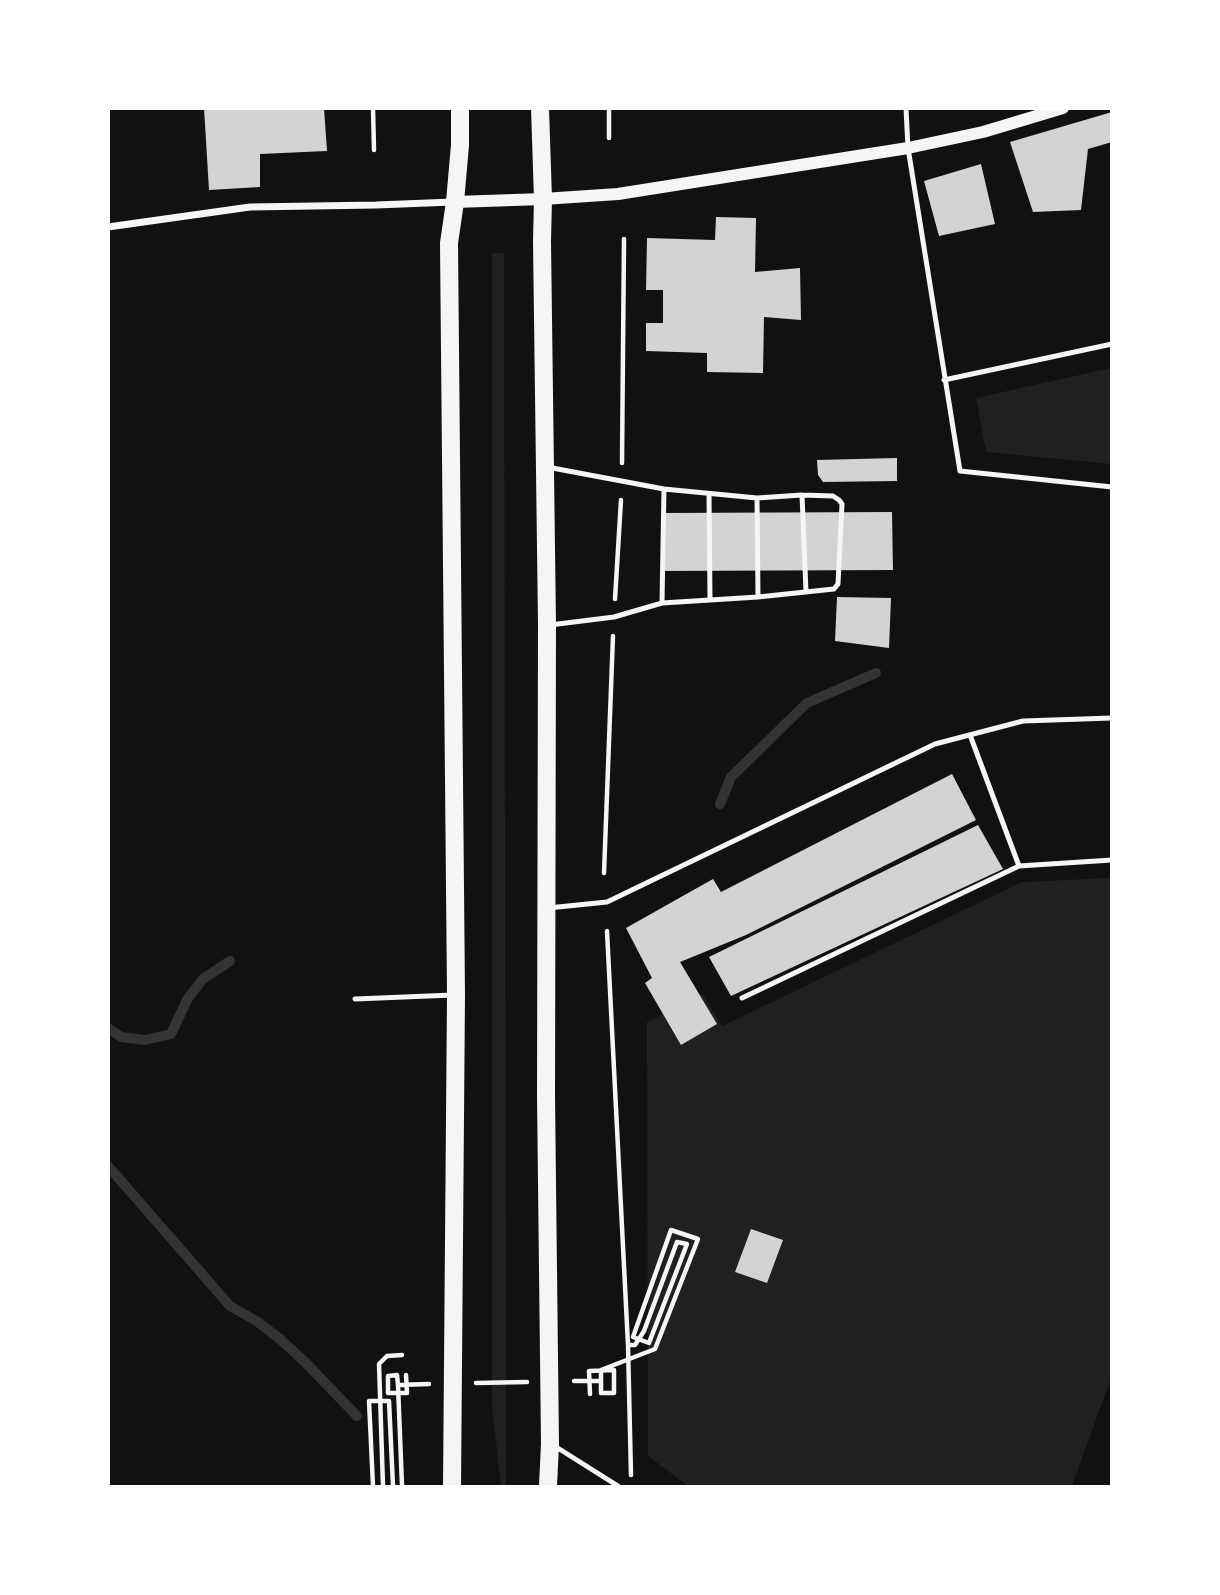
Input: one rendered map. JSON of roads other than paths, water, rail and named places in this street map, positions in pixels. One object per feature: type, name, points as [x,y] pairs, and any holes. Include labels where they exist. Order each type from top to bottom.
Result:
[{"type":"main road","points":[[453,1486],[456,995],[449,243],[460,145],[460,108]]},
{"type":"main road","points":[[540,108],[547,625],[548,1486]]},
{"type":"street","points":[[108,227],[250,207],[376,205],[618,194],[908,148],[983,132],[1063,108]]},
{"type":"lane","points":[[906,108],[908,148],[960,471],[1111,487]]},
{"type":"lane","points":[[944,380],[1111,344]]},
{"type":"lane","points":[[544,466],[664,489],[757,498],[833,496],[842,504],[838,584],[834,589],[662,603],[614,617],[547,625]]},
{"type":"lane","points":[[662,603],[664,489]]},
{"type":"lane","points":[[709,494],[710,600]]},
{"type":"lane","points":[[802,495],[806,592]]},
{"type":"lane","points":[[757,498],[758,597]]},
{"type":"lane","points":[[547,908],[607,902],[935,744],[1023,721],[1111,718]]},
{"type":"lane","points":[[970,735],[1019,866]]},
{"type":"lane","points":[[741,998],[1019,866],[1111,860]]},
{"type":"lane","points":[[355,999],[456,995]]},
{"type":"lane","points":[[550,1444],[618,1486]]},
{"type":"waterway","points":[[720,804],[731,777],[807,703],[876,673]]},
{"type":"waterway","points":[[108,1028],[121,1037],[145,1040],[171,1034],[188,998],[203,979],[230,961]]},
{"type":"waterway","points":[[108,1166],[230,1306],[280,1339],[357,1416]]}]
